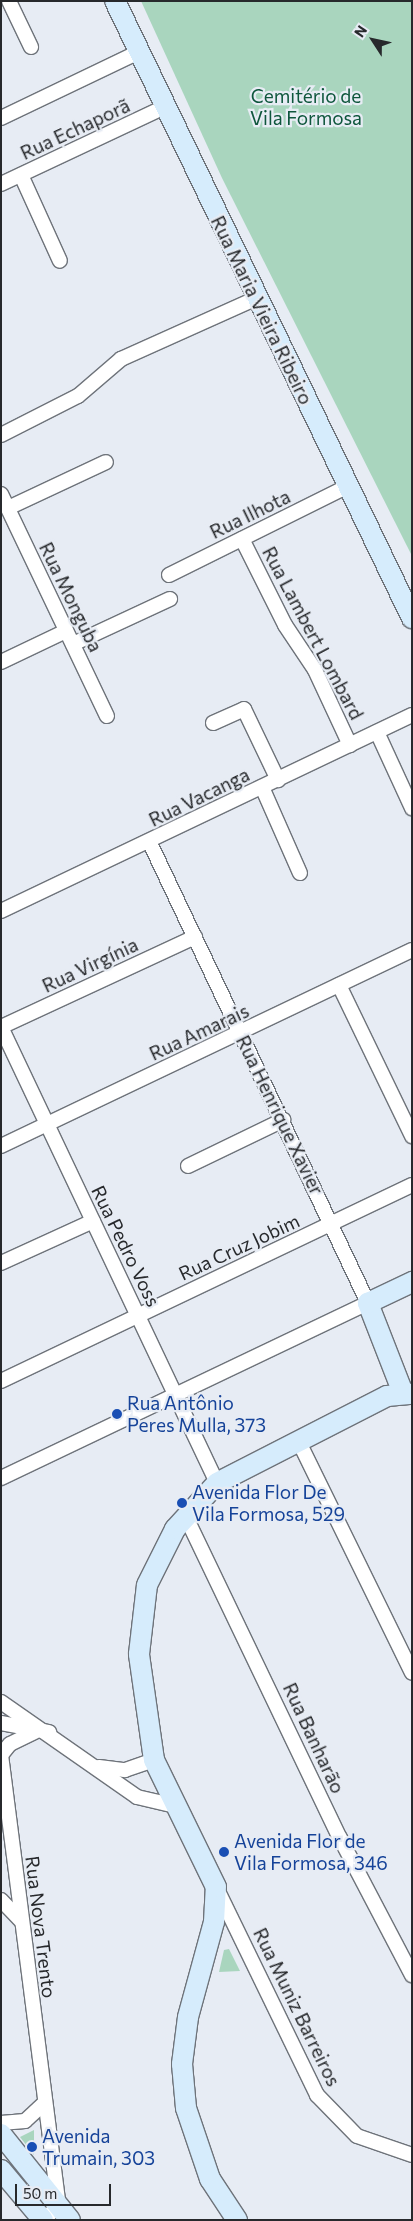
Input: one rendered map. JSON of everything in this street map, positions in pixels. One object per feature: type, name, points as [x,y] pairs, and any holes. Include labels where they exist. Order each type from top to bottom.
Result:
[{"type":"street","points":[[9,1],[31,47]]},
{"type":"street","name":"Rua Maria Vieira Ribeiro","points":[[114,1],[412,618]]},
{"type":"street","points":[[1,118],[139,52]]},
{"type":"street","name":"Rua Echaporã","points":[[1,184],[165,107]]},
{"type":"street","points":[[21,175],[60,261]]},
{"type":"street","points":[[1,435],[78,396],[120,359],[257,298]]},
{"type":"street","points":[[8,508],[106,462]]},
{"type":"street","name":"Rua Ilhota","points":[[169,575],[348,486]]},
{"type":"street","name":"Rua Monguba","points":[[1,494],[107,716]]},
{"type":"street","name":"Rua Lambert Lombard","points":[[242,539],[285,625],[315,670],[350,745]]},
{"type":"street","points":[[72,644],[170,599]]},
{"type":"street","points":[[1,662],[66,631]]},
{"type":"street","points":[[213,723],[244,709],[278,780]]},
{"type":"street","name":"Rua Vacanga","points":[[1,911],[412,715]]},
{"type":"street","points":[[377,732],[412,808]]},
{"type":"street","points":[[262,787],[300,873]]},
{"type":"street","name":"Rua Henrique Xavier","points":[[149,841],[332,1223],[407,1394]]},
{"type":"street","name":"Rua Virgínia","points":[[1,1027],[195,937]]},
{"type":"street","name":"Rua Amarais","points":[[1,1146],[412,950]]},
{"type":"street","points":[[339,985],[412,1136]]},
{"type":"street","name":"Rua Pedro Voss","points":[[1,1027],[217,1483]]},
{"type":"street","points":[[188,1166],[283,1120]]},
{"type":"street","name":"Rua Cruz Jobim","points":[[1,1381],[412,1185]]},
{"type":"street","points":[[1,1263],[93,1220]]},
{"type":"street","points":[[1,1478],[177,1396],[412,1282]]},
{"type":"street","points":[[237,2220],[210,2179],[193,2139],[182,2064],[188,2017],[214,1922],[216,1887],[174,1805],[154,1760],[142,1692],[141,1622],[154,1567],[185,1515],[217,1483],[387,1396],[407,1394]]},
{"type":"street","points":[[298,1440],[412,1673]]},
{"type":"street","name":"Rua Banharão","points":[[185,1515],[344,1847],[412,1975]]},
{"type":"street","points":[[1,1702],[50,1732],[136,1797],[174,1805]]},
{"type":"street","points":[[1,1723],[35,1732],[50,1732]]},
{"type":"street","points":[[1,1755],[10,1744],[35,1732]]},
{"type":"street","name":"Rua Nova Trento","points":[[1,1755],[44,2103],[65,2213]]},
{"type":"street","points":[[98,1767],[125,1770],[154,1760]]},
{"type":"street","name":"Rua Muniz Barreiros","points":[[216,1887],[317,2095],[357,2136],[412,2155]]},
{"type":"street","points":[[1,1900],[21,1922]]},
{"type":"street","points":[[1,2123],[26,2121],[44,2103]]},
{"type":"street","points":[[1,2134],[65,2213],[43,2220],[1,2170]]},
{"type":"green space","name":"Cemitério de Vila Formosa","points":[[141,1],[412,1],[412,556],[222,178]]},
{"type":"green space","points":[[229,1949],[240,1971],[219,1972],[224,1950]]},
{"type":"green space","points":[[34,2130],[34,2155],[20,2137]]},
{"type":"place","name":"Rua Antônio Peres Mulla, 373","points":[[117,1414]]},
{"type":"place","name":"Avenida Flor De Vila Formosa, 529","points":[[182,1503]]},
{"type":"place","name":"Avenida Flor de Vila Formosa, 346","points":[[224,1852]]},
{"type":"place","name":"Avenida Trumain, 303","points":[[32,2147]]}]
